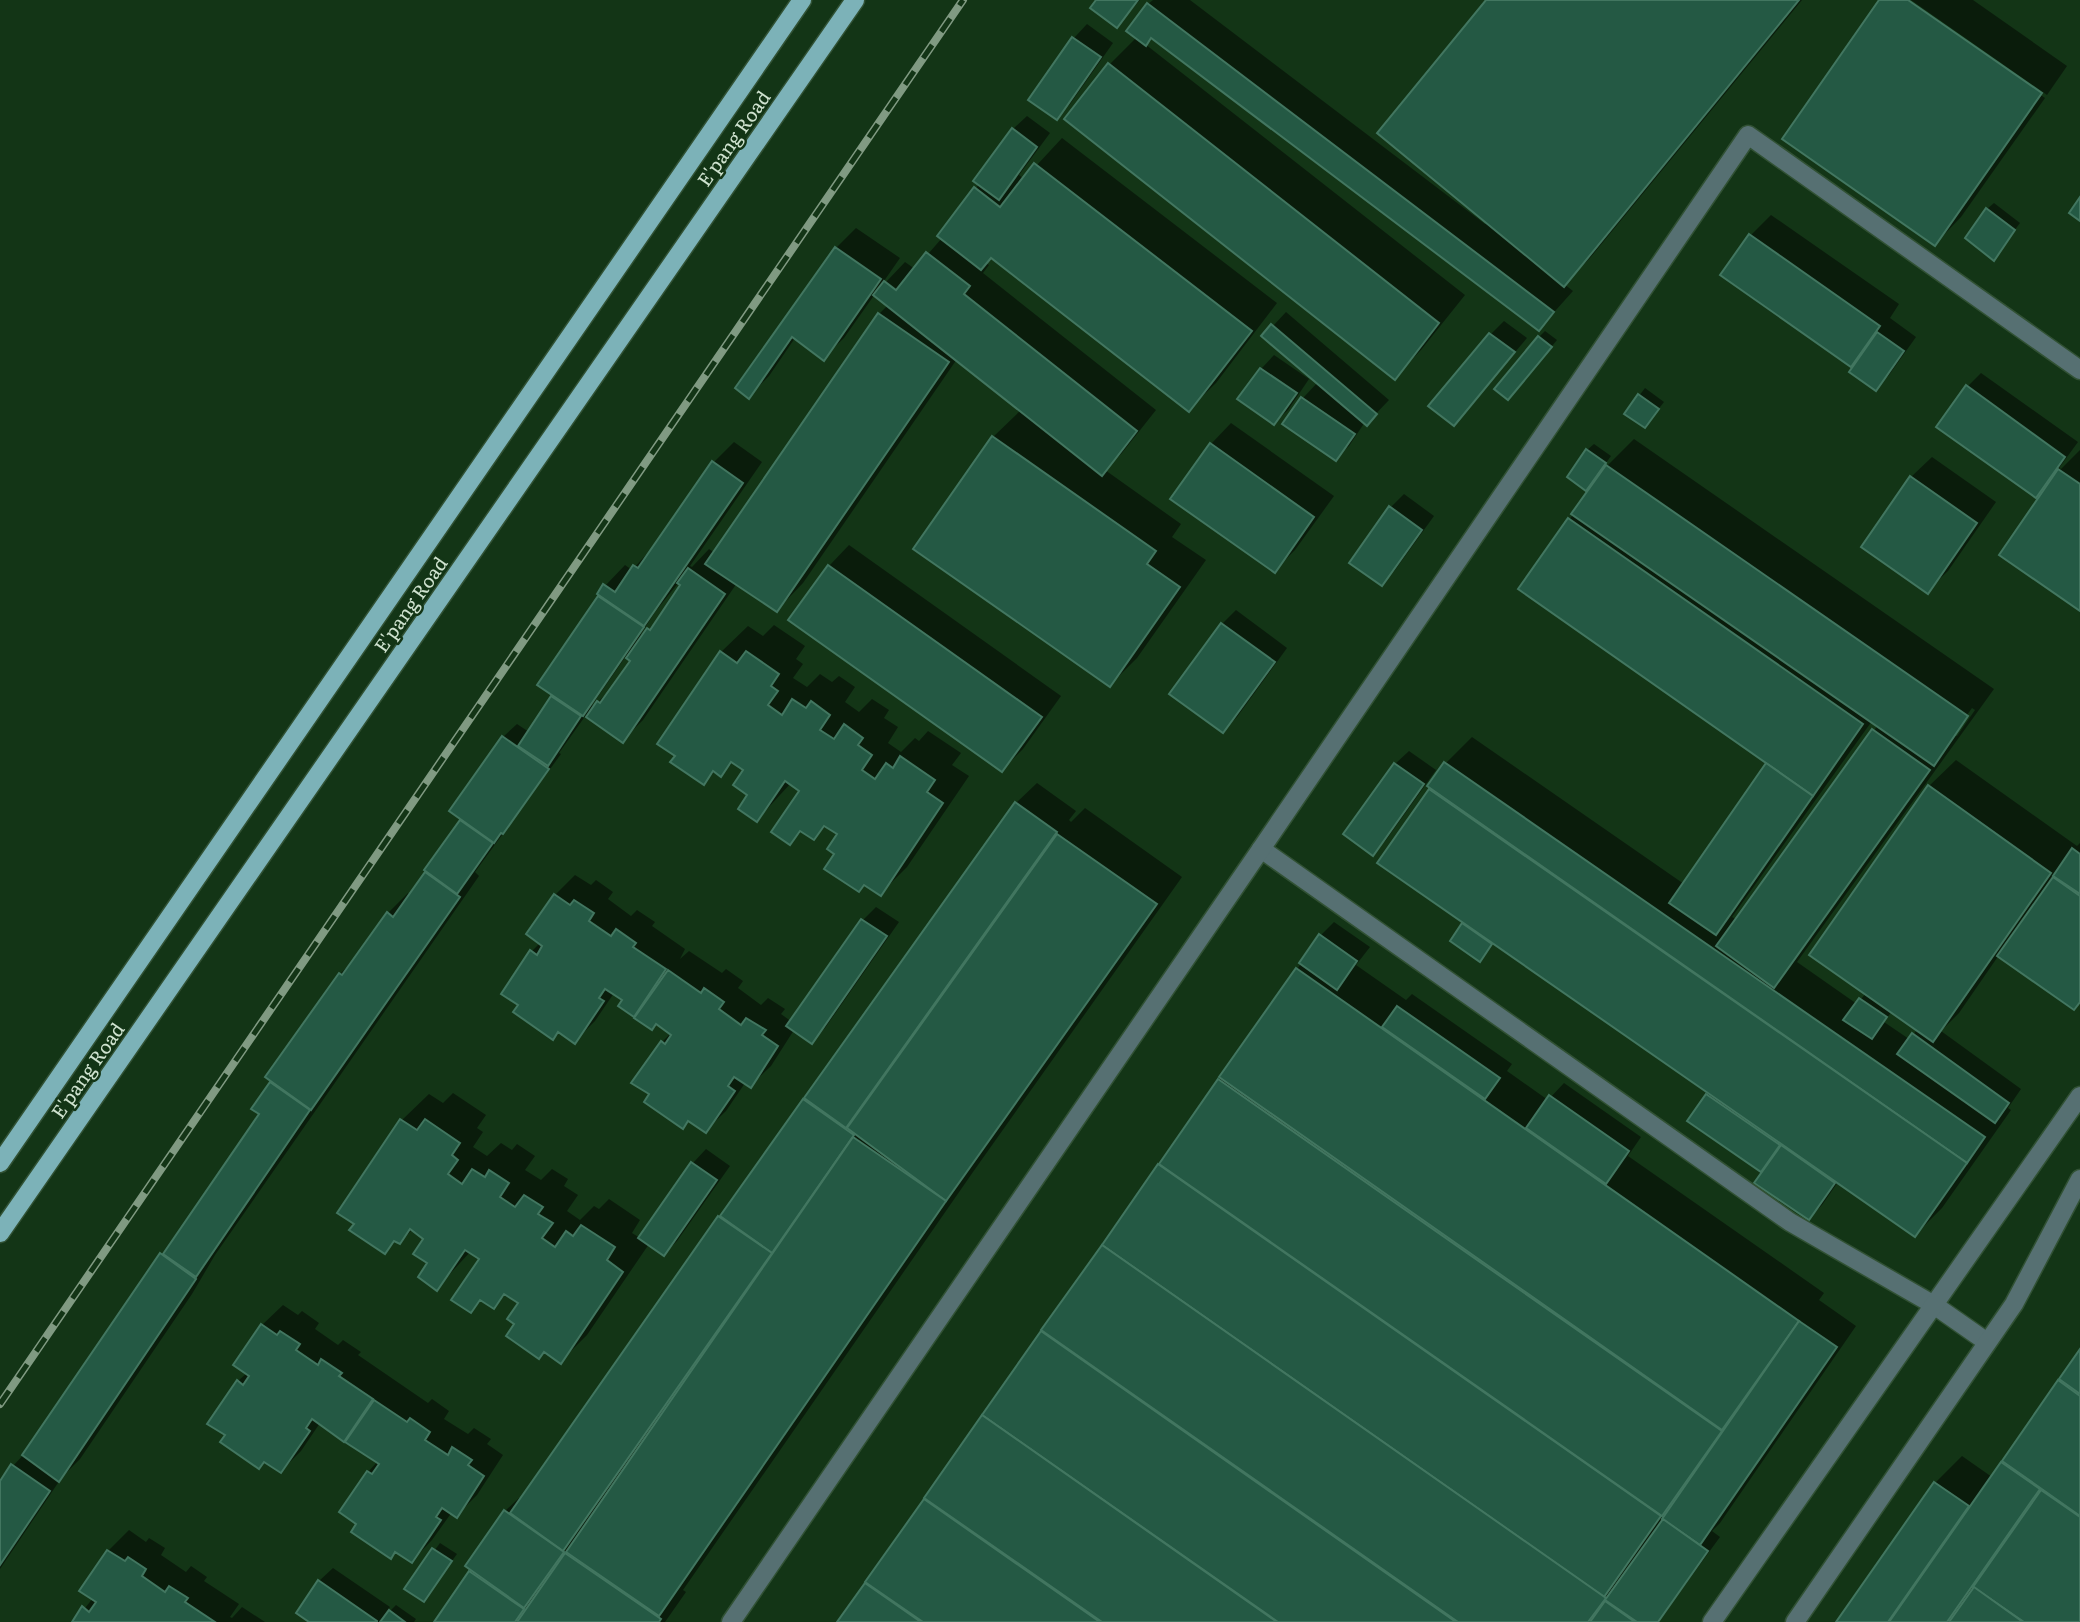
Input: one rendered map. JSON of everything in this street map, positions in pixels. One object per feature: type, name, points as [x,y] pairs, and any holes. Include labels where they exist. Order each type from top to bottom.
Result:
[{"type":"main road","name":"E'pang Road","points":[[0,1163],[802,0]]},
{"type":"main road","name":"E'pang Road","points":[[0,1233],[855,0]]},
{"type":"street","points":[[731,1622],[1748,135],[2080,370]]},
{"type":"street","points":[[1261,849],[1790,1222],[1934,1305],[1987,1342]]},
{"type":"street","points":[[1712,1622],[2080,1096]]},
{"type":"street","points":[[1795,1622],[2014,1304],[2080,1179]]},
{"type":"building","points":[[1096,0],[1138,0],[1117,28],[1090,8]]},
{"type":"building","points":[[1486,0],[1799,0],[1564,287],[1377,133]]},
{"type":"building","points":[[1879,0],[1908,0],[2042,93],[1935,246],[1782,139]]},
{"type":"building","points":[[1147,3],[1554,312],[1539,331],[1151,38],[1146,46],[1126,31]]},
{"type":"building","points":[[1072,37],[1101,57],[1057,120],[1028,100]]},
{"type":"building","points":[[1108,63],[1439,323],[1395,380],[1064,119]]},
{"type":"building","points":[[1012,128],[1037,147],[999,200],[973,181]]},
{"type":"building","points":[[1034,163],[1252,331],[1189,412],[991,258],[981,270],[937,236],[974,187],[1000,207]]},
{"type":"building","points":[[2080,197],[2080,221],[2069,213]]},
{"type":"building","points":[[1986,208],[2015,230],[1994,261],[1965,238]]},
{"type":"building","points":[[1749,234],[1880,326],[1851,367],[1720,275]]},
{"type":"building","points":[[835,247],[881,279],[824,361],[792,337],[749,399],[735,388]]},
{"type":"building","points":[[926,252],[970,286],[964,294],[1137,431],[1102,476],[873,295],[884,281],[896,290]]},
{"type":"building","points":[[878,313],[949,362],[777,612],[705,564]]},
{"type":"building","points":[[1271,324],[1377,414],[1367,426],[1261,336]]},
{"type":"building","points":[[1877,332],[1904,351],[1876,391],[1849,372]]},
{"type":"building","points":[[1489,333],[1515,352],[1454,426],[1428,406]]},
{"type":"building","points":[[1538,336],[1552,347],[1508,400],[1494,389]]},
{"type":"building","points":[[1260,368],[1297,393],[1274,425],[1237,399]]},
{"type":"building","points":[[1966,385],[2065,457],[2036,498],[1936,427]]},
{"type":"building","points":[[1638,394],[1659,409],[1645,428],[1624,414]]},
{"type":"building","points":[[1301,397],[1355,434],[1336,461],[1282,424]]},
{"type":"building","points":[[992,436],[1156,551],[1147,564],[1180,587],[1110,687],[913,549]]},
{"type":"building","points":[[1210,443],[1314,517],[1275,573],[1170,499]]},
{"type":"building","points":[[1586,449],[1606,463],[1586,491],[1567,477]]},
{"type":"building","points":[[712,461],[743,483],[644,626],[597,594],[603,584],[615,592],[633,565],[638,568]]},
{"type":"building","points":[[1606,465],[1968,716],[1934,766],[1571,514]]},
{"type":"building","points":[[2058,469],[2080,484],[2080,611],[1999,555]]},
{"type":"building","points":[[1910,476],[1977,523],[1928,594],[1861,547]]},
{"type":"building","points":[[1389,506],[1422,530],[1382,586],[1349,563]]},
{"type":"building","points":[[1568,518],[1863,724],[1813,796],[1518,589]]},
{"type":"building","points":[[828,565],[1042,717],[1002,772],[788,620]]},
{"type":"building","points":[[688,568],[725,594],[623,743],[586,717],[597,701],[600,703],[630,661],[626,658],[647,628],[650,630]]},
{"type":"building","points":[[598,596],[644,627],[583,716],[537,685]]},
{"type":"building","points":[[1221,623],[1275,662],[1223,733],[1169,694]]},
{"type":"building","points":[[720,651],[737,663],[746,651],[779,674],[771,686],[778,691],[768,705],[782,715],[792,699],[806,708],[811,701],[830,715],[820,730],[834,739],[844,724],[863,738],[858,745],[872,755],[862,770],[875,779],[886,763],[893,768],[900,756],[935,780],[927,792],[943,803],[881,896],[864,885],[859,892],[824,869],[834,854],[827,849],[837,834],[824,826],[814,840],[800,831],[790,845],[771,832],[799,791],[785,781],[757,822],[738,809],[747,795],[733,785],[743,770],[731,762],[721,777],[713,771],[704,785],[670,762],[675,756],[657,744]]},
{"type":"building","points":[[551,696],[581,716],[548,766],[518,746]]},
{"type":"building","points":[[1872,729],[1930,770],[1774,988],[1716,946]]},
{"type":"building","points":[[502,736],[549,769],[494,843],[449,811]]},
{"type":"building","points":[[1444,762],[1985,1137],[1967,1163],[1427,786]]},
{"type":"building","points":[[1394,763],[1424,784],[1373,856],[1343,834]]},
{"type":"building","points":[[1766,763],[1813,796],[1716,935],[1669,903]]},
{"type":"building","points":[[1928,785],[2051,873],[1933,1042],[1809,955]]},
{"type":"building","points":[[1429,789],[1967,1163],[1915,1237],[1377,863]]},
{"type":"building","points":[[1015,802],[1057,832],[846,1128],[804,1098]]},
{"type":"building","points":[[460,820],[493,843],[457,894],[424,870]]},
{"type":"building","points":[[1057,834],[1157,904],[946,1201],[847,1128]]},
{"type":"building","points":[[2072,848],[2080,854],[2080,894],[2053,876]]},
{"type":"building","points":[[425,872],[460,897],[311,1110],[265,1077],[339,973],[342,975],[387,912],[393,917]]},
{"type":"building","points":[[2053,877],[2080,896],[2080,1002],[2074,1010],[1997,956]]},
{"type":"building","points":[[554,894],[570,905],[574,900],[594,913],[589,921],[611,936],[616,929],[636,943],[633,947],[666,969],[634,1017],[618,1006],[622,1000],[605,989],[599,998],[604,1001],[575,1044],[558,1032],[553,1040],[513,1012],[518,1005],[501,994],[530,950],[537,955],[542,946],[526,934]]},
{"type":"building","points":[[861,919],[887,936],[812,1044],[786,1026]]},
{"type":"building","points":[[1462,923],[1492,944],[1480,962],[1450,941]]},
{"type":"building","points":[[1319,934],[1357,961],[1337,990],[1299,963]]},
{"type":"building","points":[[1296,968],[1799,1321],[1722,1430],[1219,1077]]},
{"type":"building","points":[[668,970],[701,993],[704,988],[724,1002],[719,1009],[741,1025],[746,1018],[766,1030],[762,1035],[778,1046],[751,1088],[734,1077],[728,1086],[735,1091],[706,1133],[688,1121],[683,1129],[644,1102],[649,1094],[631,1083],[661,1041],[665,1044],[671,1035],[656,1024],[652,1030],[634,1018]]},
{"type":"building","points":[[1859,998],[1887,1017],[1872,1039],[1843,1020]]},
{"type":"building","points":[[1397,1006],[1500,1078],[1485,1099],[1382,1027]]},
{"type":"building","points":[[1912,1033],[2009,1103],[1995,1123],[1897,1054]]},
{"type":"building","points":[[1218,1079],[1722,1431],[1662,1516],[1159,1164]]},
{"type":"building","points":[[270,1082],[310,1110],[196,1277],[163,1254],[259,1114],[251,1109]]},
{"type":"building","points":[[1706,1094],[1780,1145],[1761,1172],[1687,1121]]},
{"type":"building","points":[[1549,1095],[1629,1151],[1606,1184],[1526,1128]]},
{"type":"building","points":[[803,1099],[854,1135],[772,1253],[720,1216]]},
{"type":"building","points":[[400,1119],[417,1130],[425,1119],[460,1143],[452,1155],[458,1160],[448,1174],[462,1184],[472,1169],[485,1177],[489,1170],[509,1183],[500,1197],[515,1207],[524,1195],[543,1207],[538,1214],[553,1223],[542,1238],[555,1247],[566,1231],[573,1236],[581,1225],[615,1247],[607,1260],[623,1272],[561,1364],[544,1352],[539,1359],[506,1336],[514,1324],[507,1319],[518,1303],[504,1294],[494,1309],[480,1300],[471,1313],[451,1300],[479,1259],[465,1250],[437,1291],[418,1277],[427,1263],[413,1254],[423,1239],[410,1229],[400,1244],[394,1241],[385,1254],[349,1230],[354,1224],[337,1213]]},
{"type":"building","points":[[853,1137],[946,1201],[659,1616],[566,1552]]},
{"type":"building","points":[[1781,1145],[1835,1183],[1809,1220],[1754,1183]]},
{"type":"building","points":[[691,1162],[717,1180],[664,1256],[638,1238]]},
{"type":"building","points":[[1158,1164],[1661,1516],[1604,1597],[1102,1245]]},
{"type":"building","points":[[718,1216],[772,1253],[563,1551],[510,1513]]},
{"type":"building","points":[[1102,1245],[1606,1598],[1588,1622],[1458,1622],[1041,1330]]},
{"type":"building","points":[[160,1253],[196,1279],[59,1482],[22,1455]]},
{"type":"building","points":[[1799,1321],[1837,1347],[1700,1545],[1662,1519]]},
{"type":"building","points":[[261,1324],[277,1335],[280,1331],[300,1344],[296,1350],[318,1365],[321,1359],[342,1373],[339,1376],[373,1399],[344,1442],[312,1419],[306,1428],[310,1431],[281,1473],[264,1462],[259,1469],[220,1442],[225,1435],[207,1424],[237,1380],[243,1385],[249,1376],[233,1365]]},
{"type":"building","points":[[1041,1331],[1456,1622],[1278,1622],[982,1415]]},
{"type":"building","points":[[2080,1349],[2080,1394],[2059,1379]]},
{"type":"building","points":[[2058,1380],[2080,1396],[2080,1516],[2002,1461]]},
{"type":"building","points":[[374,1400],[407,1422],[410,1418],[430,1432],[425,1440],[448,1455],[452,1447],[472,1460],[468,1465],[484,1476],[457,1518],[442,1508],[436,1517],[441,1520],[412,1563],[395,1552],[391,1559],[351,1532],[356,1524],[339,1512],[367,1471],[372,1474],[379,1464],[345,1442]]},
{"type":"building","points":[[982,1415],[1277,1622],[1102,1622],[924,1498]]},
{"type":"building","points":[[2001,1462],[2040,1489],[1947,1622],[1889,1622]]},
{"type":"building","points":[[11,1464],[50,1491],[0,1565],[0,1481]]},
{"type":"building","points":[[1934,1482],[1969,1506],[1888,1622],[1836,1622]]},
{"type":"building","points":[[2041,1490],[2080,1517],[2080,1622],[2024,1622],[1973,1587]]},
{"type":"building","points":[[924,1499],[1100,1622],[923,1622],[865,1582]]},
{"type":"building","points":[[504,1510],[564,1552],[524,1608],[465,1566]]},
{"type":"building","points":[[1663,1519],[1708,1551],[1658,1622],[1637,1622],[1605,1600]]},
{"type":"building","points":[[432,1548],[452,1561],[424,1602],[404,1589]]},
{"type":"building","points":[[107,1550],[125,1561],[128,1557],[146,1569],[142,1576],[165,1592],[169,1586],[188,1598],[185,1602],[215,1622],[72,1622],[82,1606],[89,1612],[96,1602],[79,1591]]},
{"type":"building","points":[[565,1553],[661,1619],[659,1622],[517,1622]]},
{"type":"building","points":[[469,1571],[524,1609],[515,1622],[434,1622]]},
{"type":"building","points":[[318,1580],[377,1622],[309,1622],[296,1613]]},
{"type":"building","points":[[865,1583],[921,1622],[837,1622]]},
{"type":"building","points":[[1974,1587],[2023,1622],[1949,1622]]},
{"type":"building","points":[[1605,1601],[1635,1622],[1590,1622]]},
{"type":"building","points":[[389,1610],[405,1622],[380,1622]]},
{"type":"railway","points":[[0,1404],[963,0]]}]
